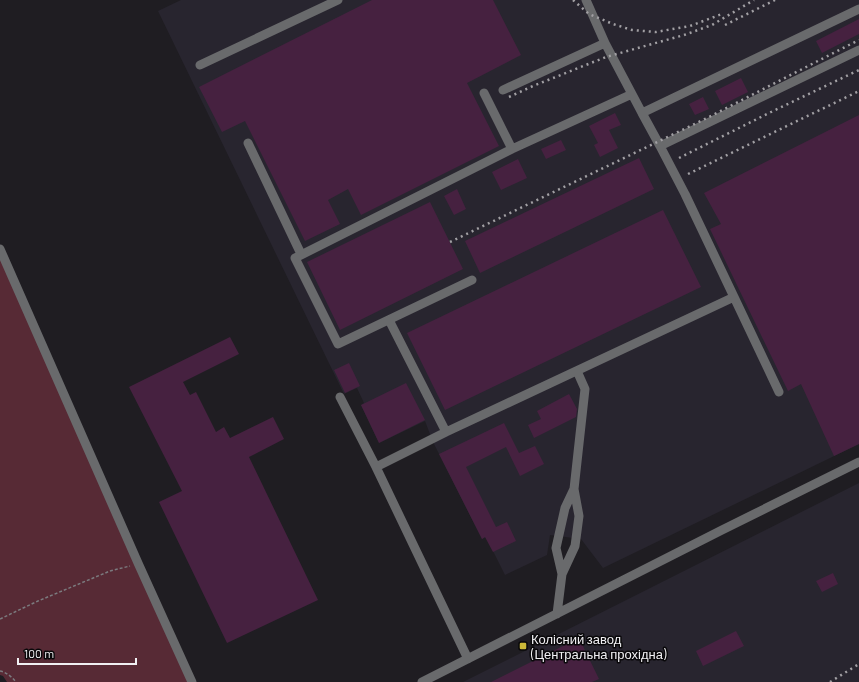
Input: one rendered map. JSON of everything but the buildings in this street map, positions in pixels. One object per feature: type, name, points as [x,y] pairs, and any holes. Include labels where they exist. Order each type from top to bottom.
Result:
[{"type":"street","points":[[200,65],[338,0]]},
{"type":"street","points":[[586,0],[605,43],[685,194],[779,392]]},
{"type":"street","points":[[642,113],[859,9]]},
{"type":"street","points":[[503,90],[605,43]]},
{"type":"street","points":[[660,146],[859,50]]},
{"type":"street","points":[[484,94],[512,149]]},
{"type":"street","points":[[472,280],[338,344],[295,258],[512,149],[632,94]]},
{"type":"street","points":[[248,143],[301,254]]},
{"type":"street","points":[[0,249],[192,682]]},
{"type":"street","points":[[376,466],[576,370],[734,297]]},
{"type":"street","points":[[389,320],[446,432]]},
{"type":"street","points":[[557,614],[562,574],[576,546],[579,516],[574,489],[585,388],[576,370]]},
{"type":"street","points":[[340,397],[376,466],[468,659]]},
{"type":"street","points":[[422,682],[859,462]]},
{"type":"street","points":[[562,574],[556,548],[564,508],[574,489]]},
{"type":"path","points":[[0,619],[38,601],[110,571],[138,563]]},
{"type":"path","points":[[0,671],[13,678],[16,682]]},
{"type":"shaded area","points":[[181,0],[859,0],[859,444],[603,568],[581,539],[550,535],[547,555],[505,575],[486,537],[482,539],[433,442],[425,421],[379,443],[361,405],[364,403],[357,388],[344,394],[158,11]]},
{"type":"shaded area","points":[[0,258],[188,682],[7,682],[3,676],[0,675]]},
{"type":"shaded area","points":[[859,483],[859,682],[463,682]]},
{"type":"railway","points":[[573,0],[589,14],[632,30],[656,32],[690,26],[722,14]]},
{"type":"railway","points":[[509,97],[606,57],[684,35],[712,25],[754,0]]},
{"type":"railway","points":[[725,25],[775,0]]},
{"type":"railway","points":[[450,242],[707,118],[859,40]]},
{"type":"railway","points":[[679,158],[859,70]]},
{"type":"railway","points":[[688,174],[859,91]]},
{"type":"railway","points":[[830,682],[859,664]]},
{"type":"place","name":"Колісний завод (Центральна прохідна)","points":[[523,646]]}]
